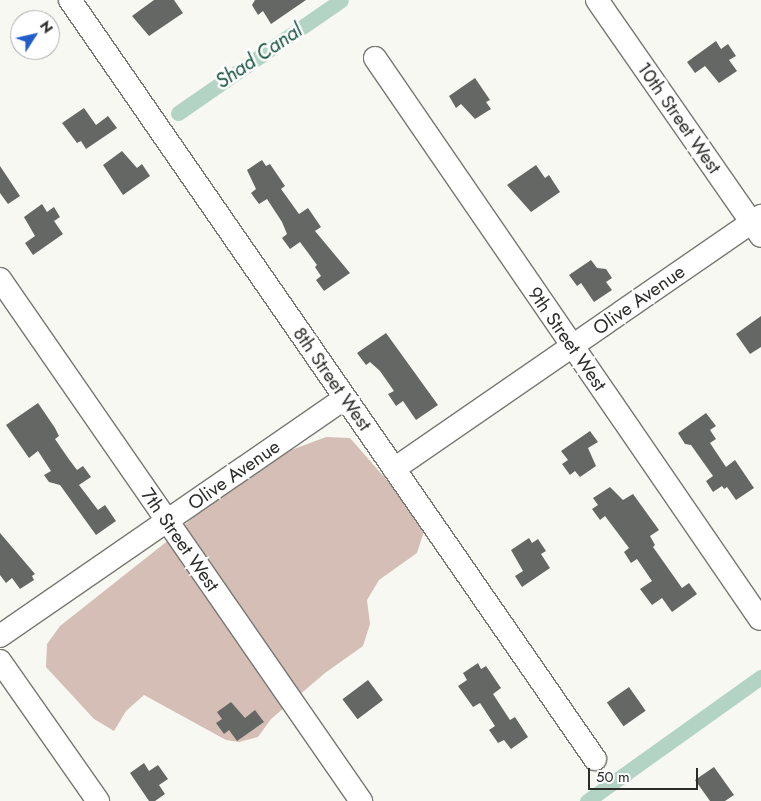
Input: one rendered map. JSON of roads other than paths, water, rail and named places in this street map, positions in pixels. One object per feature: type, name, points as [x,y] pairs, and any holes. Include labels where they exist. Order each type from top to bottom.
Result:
[{"type":"street","name":"8th Street West","points":[[70,0],[594,759]]},
{"type":"street","name":"10th Street West","points":[[597,0],[758,225]]},
{"type":"street","name":"9th Street West","points":[[375,58],[760,619]]},
{"type":"street","name":"Olive Avenue","points":[[394,468],[572,346],[758,225]]},
{"type":"street","name":"7th Street West","points":[[0,279],[361,801]]},
{"type":"street","name":"Olive Avenue","points":[[0,636],[345,398]]},
{"type":"street","points":[[0,660],[98,801]]},
{"type":"waterway","name":"Shad Canal","points":[[178,113],[341,0]]},
{"type":"waterway","points":[[587,801],[761,677]]}]
